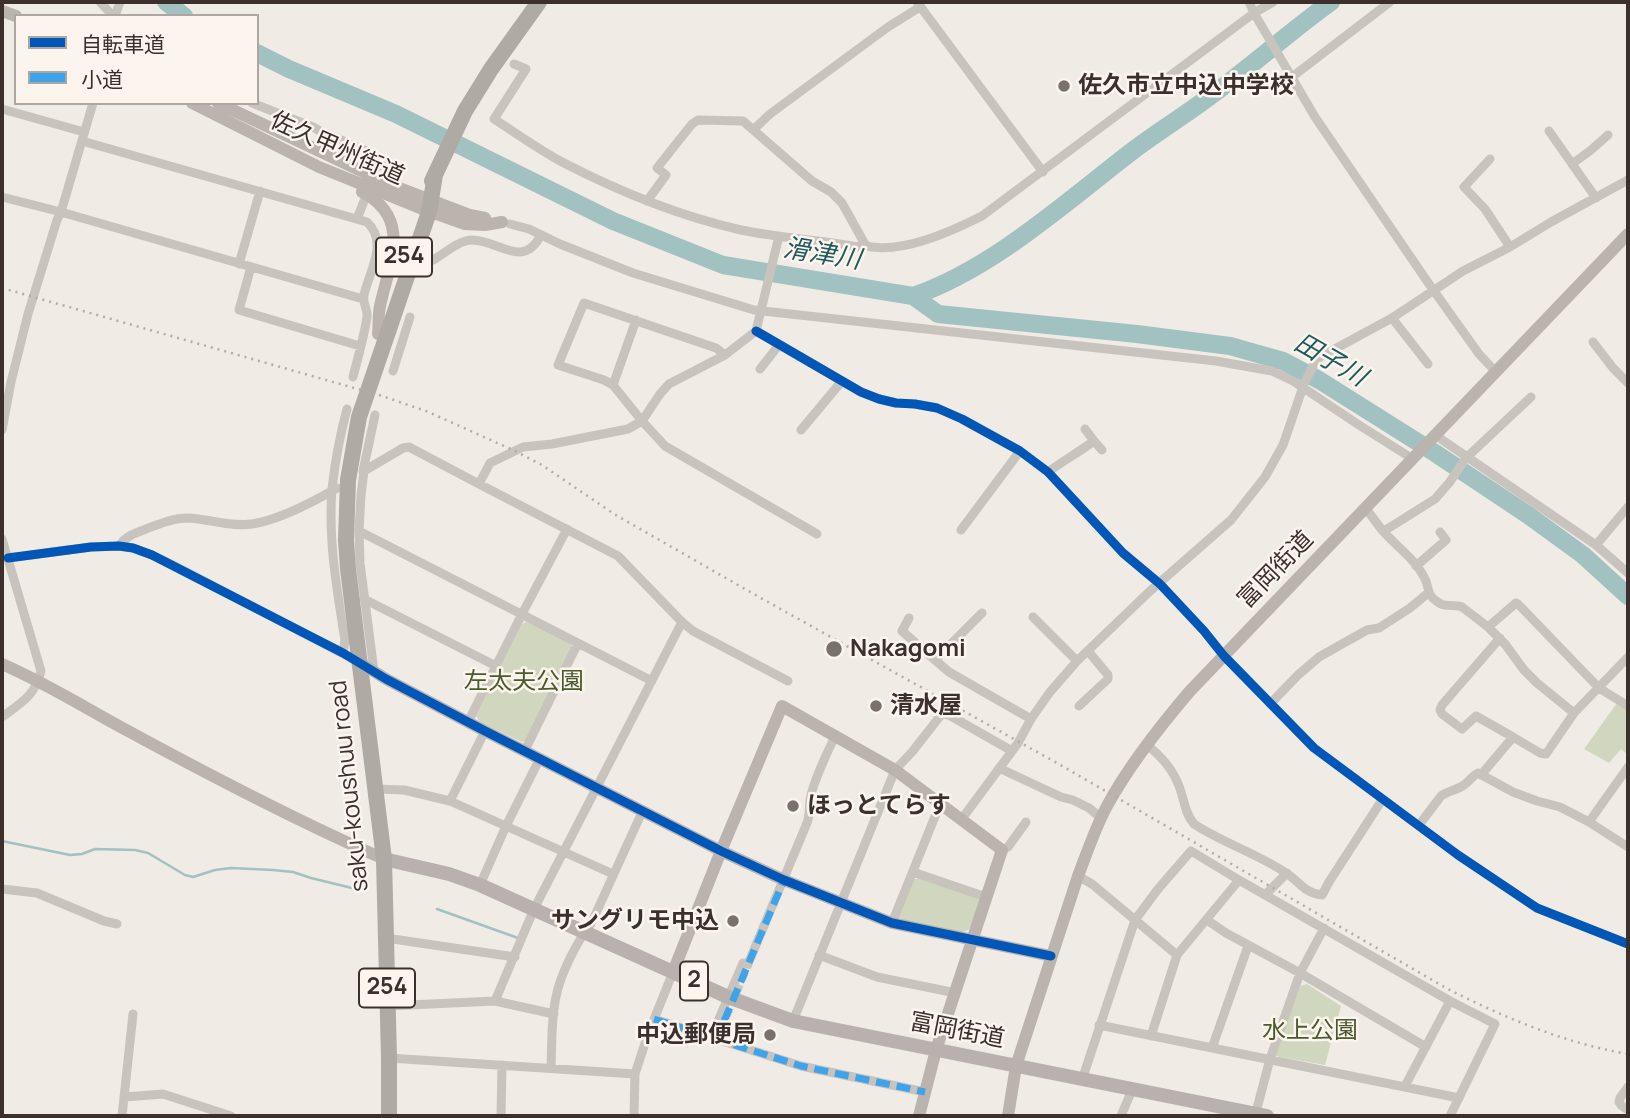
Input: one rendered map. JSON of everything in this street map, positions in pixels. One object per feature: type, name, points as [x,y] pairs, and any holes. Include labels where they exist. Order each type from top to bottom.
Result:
[{"type":"highway","name":"254","points":[[426,204],[435,174],[466,111],[498,59],[539,2]]},
{"type":"highway","name":"saku-koushuu road","points":[[389,1116],[384,859],[346,540],[348,480],[375,342],[426,204]]},
{"type":"main road","name":"佐久甲州街道","points":[[196,105],[318,167],[426,204]]},
{"type":"main road","name":"佐久甲州街道","points":[[222,105],[426,204]]},
{"type":"main road","points":[[318,167],[372,198],[390,221],[394,241],[379,309],[375,342]]},
{"type":"main road","points":[[426,204],[465,224],[506,223]]},
{"type":"main road","points":[[1434,437],[1628,234]]},
{"type":"main road","name":"富岡街道","points":[[384,859],[449,874],[480,885],[728,997],[793,1021],[1016,1066],[1078,876],[1101,818],[1113,796],[1173,711],[1434,437]]},
{"type":"main road","points":[[359,662],[485,731],[721,851],[784,880],[892,923],[1051,956]]},
{"type":"main road","points":[[2,664],[273,808],[384,859]]},
{"type":"main road","points":[[673,972],[782,706],[895,770],[1002,850],[936,1050],[919,1116]]},
{"type":"main road","points":[[1008,1116],[1016,1066]]},
{"type":"main road","name":"2","points":[[1016,1066],[1259,1116]]},
{"type":"street","points":[[100,2],[114,14]]},
{"type":"street","points":[[1249,2],[1315,117],[1479,354],[1496,372]]},
{"type":"street","points":[[647,201],[666,175],[657,168],[692,124],[698,120],[740,120],[812,181],[831,192],[842,203],[863,243],[869,247],[894,246],[929,239],[982,216],[1273,2]]},
{"type":"street","points":[[1291,76],[1390,2]]},
{"type":"street","points":[[753,130],[770,114],[918,4],[1043,172]]},
{"type":"street","points":[[514,64],[526,69],[494,119],[559,160],[624,192],[694,217],[778,237],[858,247],[863,243]]},
{"type":"street","points":[[2,430],[28,314],[92,105]]},
{"type":"street","points":[[257,105],[371,153],[379,158],[379,166]]},
{"type":"street","points":[[2,110],[83,137],[368,222],[374,228],[378,249],[363,299],[375,342],[354,377]]},
{"type":"street","points":[[1549,131],[1596,198]]},
{"type":"street","points":[[1572,164],[1608,135]]},
{"type":"street","points":[[1490,159],[1464,187],[1485,209],[1510,247]]},
{"type":"street","points":[[961,820],[1012,751],[1050,692],[1077,661],[1231,520],[1265,477],[1283,445],[1303,385],[1320,357],[1392,318],[1463,271],[1628,180]]},
{"type":"street","points":[[239,264],[260,191]]},
{"type":"street","points":[[2,197],[363,299]]},
{"type":"street","points":[[357,219],[365,201]]},
{"type":"street","points":[[506,223],[528,229],[633,273],[762,309],[1236,364],[1272,371],[1303,385],[1359,425],[1416,456]]},
{"type":"street","points":[[426,260],[433,260],[468,240],[514,251],[527,251],[533,248],[541,235]]},
{"type":"street","points":[[479,484],[490,463],[513,450],[628,429],[642,421],[669,384],[725,355],[756,331],[778,237]]},
{"type":"street","points":[[378,243],[387,248]]},
{"type":"street","points":[[251,267],[239,310],[375,342]]},
{"type":"street","points":[[725,355],[716,348],[584,303],[558,365],[613,384],[665,446],[817,534]]},
{"type":"street","points":[[393,371],[410,317]]},
{"type":"street","points":[[1392,318],[1429,364]]},
{"type":"street","points":[[613,384],[636,320]]},
{"type":"street","points":[[756,331],[861,392],[879,399],[937,408],[1020,451],[1066,489],[1094,523],[1160,584],[1224,656],[1314,748],[1458,855],[1537,908],[1628,944]]},
{"type":"street","points":[[1592,342],[1628,383]]},
{"type":"street","points":[[760,369],[779,345]]},
{"type":"street","points":[[801,430],[842,380]]},
{"type":"street","points":[[1384,531],[1435,499],[1467,458],[1531,397]]},
{"type":"street","points":[[360,414],[360,563],[374,671]]},
{"type":"street","points":[[343,653],[345,640],[333,557],[337,455],[360,414]]},
{"type":"street","points":[[1085,429],[1101,450]]},
{"type":"street","points":[[1434,437],[1596,545],[1628,573]]},
{"type":"street","points":[[1048,472],[1094,441]]},
{"type":"street","points":[[361,472],[403,448],[410,447],[618,556],[693,631],[788,681]]},
{"type":"street","points":[[961,530],[1020,451]]},
{"type":"street","points":[[119,546],[131,535],[184,518],[243,525],[257,523],[300,507],[335,489]]},
{"type":"street","points":[[1596,545],[1628,507]]},
{"type":"street","points":[[1366,509],[1425,578],[1428,593],[1444,606],[1462,607],[1488,627],[1500,638],[1524,670],[1574,713]]},
{"type":"street","points":[[468,722],[567,529]]},
{"type":"street","points":[[359,531],[652,681]]},
{"type":"street","points":[[1416,566],[1446,540],[1440,532]]},
{"type":"street","points":[[2,539],[7,566],[41,671],[34,691],[2,717]]},
{"type":"street","points":[[7,566],[91,547],[133,548],[152,555],[359,662]]},
{"type":"street","points":[[1270,704],[1319,657],[1367,631],[1379,628],[1428,593]]},
{"type":"street","points":[[364,598],[496,666]]},
{"type":"street","points":[[1488,627],[1518,604],[1599,688],[1628,706]]},
{"type":"street","points":[[935,660],[982,613]]},
{"type":"street","points":[[1033,617],[1077,661]]},
{"type":"street","points":[[909,618],[901,631],[949,672],[1031,719]]},
{"type":"street","points":[[495,1001],[534,909],[682,622]]},
{"type":"street","points":[[1500,638],[1440,710],[1462,729],[1476,716],[1546,754],[1574,713],[1628,657]]},
{"type":"street","points":[[525,750],[578,643]]},
{"type":"street","points":[[1079,706],[1108,679],[1108,675],[1088,652]]},
{"type":"street","points":[[793,1021],[895,770],[944,714],[1012,751]]},
{"type":"street","points":[[450,801],[485,731]]},
{"type":"street","points":[[716,1040],[720,1030],[715,1028],[743,963],[748,964],[784,880],[810,815],[811,796],[836,735]]},
{"type":"street","points":[[1481,775],[1513,737]]},
{"type":"street","points":[[1147,745],[1171,769],[1189,818],[1194,824],[1287,873],[1307,891],[1322,895],[1382,800]]},
{"type":"street","points":[[480,885],[540,758]]},
{"type":"street","points":[[1589,822],[1628,767]]},
{"type":"street","points":[[999,768],[1073,800],[1101,818]]},
{"type":"street","points":[[1419,825],[1445,793],[1463,787],[1478,773],[1513,792],[1560,807],[1628,847]]},
{"type":"street","points":[[376,789],[404,790],[450,801],[613,874]]},
{"type":"street","points":[[892,923],[940,804]]},
{"type":"street","points":[[551,1067],[555,998],[559,985],[584,932],[591,924],[643,810]]},
{"type":"street","points":[[1002,850],[1026,822]]},
{"type":"street","points":[[1082,1080],[1135,920],[1191,850],[1450,1001],[1495,1024],[1450,1116]]},
{"type":"street","points":[[912,872],[986,897]]},
{"type":"street","points":[[1265,895],[1287,873]]},
{"type":"street","points":[[1078,876],[1092,884],[1177,955]]},
{"type":"street","points":[[1151,1036],[1177,955],[1239,880]]},
{"type":"street","points":[[2,889],[37,894],[117,925]]},
{"type":"street","points":[[1207,919],[1248,946],[1426,1046]]},
{"type":"street","points":[[1259,1116],[1270,1059],[1300,973],[1324,928]]},
{"type":"street","points":[[386,938],[515,957]]},
{"type":"street","points":[[1212,1048],[1248,946]]},
{"type":"street","points":[[819,955],[877,977],[956,993]]},
{"type":"street","points":[[634,1116],[635,1074],[673,972]]},
{"type":"street","points":[[388,1006],[495,1001],[554,1014]]},
{"type":"street","points":[[1405,1086],[1450,1001]]},
{"type":"street","points":[[122,1116],[133,1014]]},
{"type":"street","points":[[654,1019],[801,1066],[925,1091]]},
{"type":"street","points":[[1100,1025],[1459,1098]]},
{"type":"street","points":[[389,1058],[635,1074]]},
{"type":"street","points":[[501,1116],[502,1065]]},
{"type":"street","points":[[1628,1087],[1619,1102],[1628,1110]]},
{"type":"street","points":[[1121,1116],[1132,1090]]},
{"type":"street","points":[[125,1097],[163,1094],[231,1116]]},
{"type":"green space","name":"左太夫公園","points":[[528,621],[571,643],[572,648],[526,740],[522,742],[480,722],[476,716],[522,624]]},
{"type":"green space","points":[[1617,703],[1628,710],[1628,755],[1621,749],[1609,763],[1584,749]]},
{"type":"green space","points":[[919,878],[980,900],[970,929],[963,932],[899,920],[913,880]]},
{"type":"green space","name":"水上公園","points":[[1307,984],[1341,1006],[1325,1065],[1275,1056],[1300,986]]},
{"type":"waterway","name":"滑津川","points":[[166,2],[181,14]]},
{"type":"waterway","name":"滑津川","points":[[259,54],[396,114],[613,221],[723,265],[913,296],[972,269],[1029,232],[1135,149],[1225,86],[1331,2]]},
{"type":"waterway","name":"田子川","points":[[913,296],[938,314],[1230,346],[1283,361],[1319,380],[1528,515],[1583,555],[1628,596]]},
{"type":"waterway","points":[[2,841],[70,855],[95,849],[135,850],[148,853],[193,877],[231,868],[273,870],[293,872],[352,888]]},
{"type":"waterway","points":[[437,909],[518,938]]},
{"type":"tunnel","points":[[720,1030],[748,964]]},
{"type":"railway","points":[[2,288],[379,395],[426,411],[513,450],[542,465],[614,514],[1057,763],[1446,988],[1534,1028],[1628,1054]]},
{"type":"marked path","points":[[716,1040],[784,880]]},
{"type":"marked path","points":[[654,1019],[801,1066],[925,1092]]},
{"type":"cycle path","points":[[756,331],[861,392],[896,403],[937,408],[1020,451],[1048,472],[1123,553],[1160,584],[1224,656],[1314,748],[1458,855],[1537,908],[1628,944]]},
{"type":"cycle path","points":[[8,558],[119,546],[152,555],[343,653],[485,731],[721,851],[784,880],[892,923],[1051,956]]},
{"type":"place","name":"佐久市立中込中学校","points":[[1064,86]]},
{"type":"place","name":"Nakagomi","points":[[834,649]]},
{"type":"place","name":"清水屋","points":[[876,706]]},
{"type":"place","name":"ほっとてらす","points":[[793,806]]},
{"type":"place","name":"サングリモ中込","points":[[733,921]]},
{"type":"place","name":"中込郵便局","points":[[770,1035]]}]
